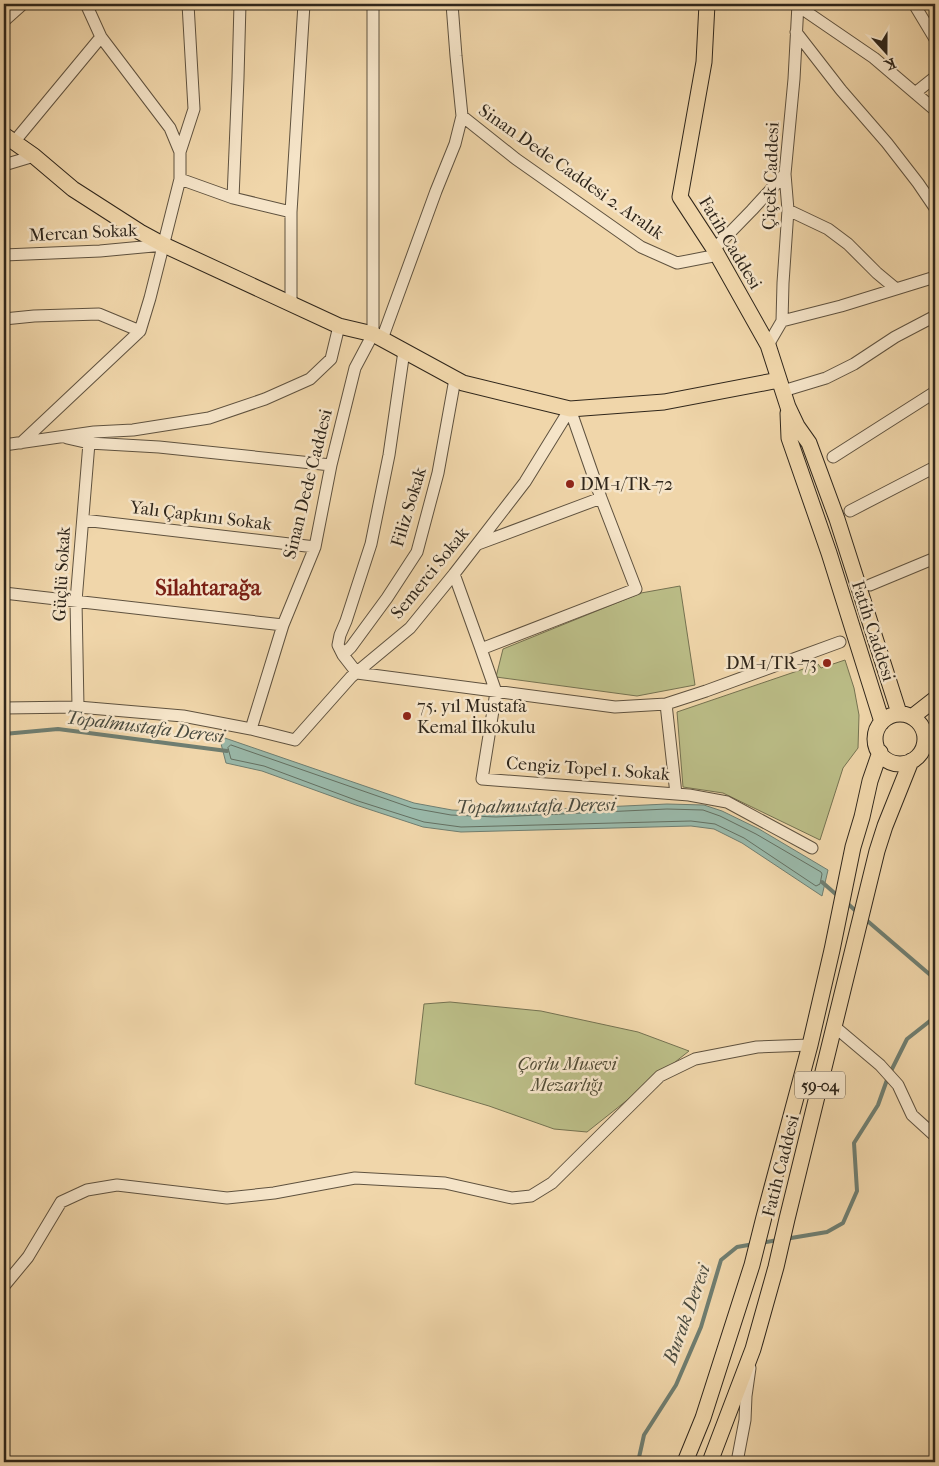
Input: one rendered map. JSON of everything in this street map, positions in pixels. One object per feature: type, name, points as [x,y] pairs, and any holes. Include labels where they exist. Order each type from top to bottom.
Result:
[{"type":"main road","name":"Fatih Caddesi","points":[[707,4],[704,62],[680,197],[716,252],[768,345],[788,407],[797,426],[809,443],[905,715]]},
{"type":"main road","points":[[9,138],[34,156],[72,189],[164,245],[339,326],[377,337],[463,383],[570,409],[664,402],[781,386]]},
{"type":"main road","name":"Fatih Caddesi","points":[[788,407],[789,438],[829,553],[882,722]]},
{"type":"main road","points":[[870,781],[870,731],[873,695]]},
{"type":"main road","points":[[905,715],[921,724],[924,731],[930,734],[920,754],[911,761],[898,764],[882,756],[875,742],[876,733],[882,722],[884,719],[905,715],[935,699]]},
{"type":"main road","name":"Fatih Caddesi","points":[[685,1462],[706,1409],[752,1265],[810,1045],[853,848],[870,781],[880,752]]},
{"type":"main road","name":"Fatih Caddesi","points":[[710,1462],[753,1349],[776,1267],[877,851],[911,761]]},
{"type":"street","points":[[4,21],[23,4]]},
{"type":"street","points":[[86,4],[101,37],[170,128],[180,152]]},
{"type":"street","points":[[21,442],[140,331],[180,179],[180,152],[194,109],[188,4]]},
{"type":"street","points":[[233,198],[240,4]]},
{"type":"street","points":[[292,303],[291,212],[304,4]]},
{"type":"street","points":[[373,4],[377,337]]},
{"type":"street","name":"Sinan Dede Caddesi","points":[[251,730],[283,625],[314,547],[331,465],[356,368],[377,337],[455,144],[462,116],[452,4]]},
{"type":"street","points":[[914,4],[935,39]]},
{"type":"street","points":[[798,5],[874,58],[935,110]]},
{"type":"street","name":"Çiçek Caddesi","points":[[768,345],[782,321],[788,210],[785,174],[794,79],[798,5]]},
{"type":"street","points":[[796,32],[841,90],[887,143],[935,208]]},
{"type":"street","points":[[9,138],[101,37]]},
{"type":"street","points":[[916,93],[935,77]]},
{"type":"street","name":"Sinan Dede Caddesi 2. Aralık","points":[[462,116],[516,159],[641,247],[677,263],[716,252]]},
{"type":"street","points":[[4,165],[34,156]]},
{"type":"street","points":[[716,252],[785,174]]},
{"type":"street","points":[[180,179],[233,198],[291,212]]},
{"type":"street","points":[[788,210],[828,229],[848,244],[877,273],[896,288]]},
{"type":"street","name":"Mercan Sokak","points":[[4,255],[100,251],[164,245]]},
{"type":"street","points":[[782,321],[841,306],[935,277]]},
{"type":"street","points":[[4,319],[98,314],[140,331]]},
{"type":"street","points":[[781,386],[826,378],[854,364],[895,337],[935,316]]},
{"type":"street","points":[[4,445],[94,432],[133,430],[210,418],[265,399],[310,378],[331,358],[339,326]]},
{"type":"street","points":[[404,351],[389,455],[371,544],[338,645],[356,673],[615,707],[666,704],[840,642]]},
{"type":"street","name":"Filiz Sokak","points":[[343,655],[387,598],[417,552],[438,474],[455,379]]},
{"type":"street","points":[[833,457],[935,392]]},
{"type":"street","points":[[481,650],[636,589],[601,498],[570,409]]},
{"type":"street","name":"Semerci Sokak","points":[[251,730],[295,740],[356,673],[410,628],[525,482],[570,409]]},
{"type":"street","points":[[61,436],[89,443],[160,447],[331,465]]},
{"type":"street","name":"Güçlü Sokak","points":[[78,707],[76,601],[89,443]]},
{"type":"street","points":[[850,511],[935,467]]},
{"type":"street","points":[[477,544],[601,498]]},
{"type":"street","name":"Yalı Çapkını Sokak","points":[[83,520],[314,547]]},
{"type":"street","points":[[870,585],[935,558]]},
{"type":"street","name":"Cengiz Topel 1. Sokak","points":[[454,574],[496,692],[482,779],[689,795],[727,802],[812,848]]},
{"type":"street","points":[[4,593],[283,625]]},
{"type":"street","points":[[666,704],[676,794]]},
{"type":"street","points":[[4,708],[78,707],[183,716],[251,730]]},
{"type":"street","points":[[834,1027],[880,1064],[898,1085],[912,1115],[935,1136]]},
{"type":"street","points":[[4,1286],[28,1257],[60,1202],[87,1190],[118,1185],[227,1198],[274,1193],[355,1178],[445,1182],[512,1198],[531,1196],[552,1183],[660,1076],[695,1060],[757,1047],[810,1045]]},
{"type":"street","points":[[737,1462],[745,1420],[746,1396],[753,1349]]},
{"type":"green space","points":[[680,586],[695,685],[637,696],[496,677],[503,649],[641,593]]},
{"type":"green space","points":[[845,660],[854,688],[859,715],[858,748],[843,768],[820,840],[723,793],[683,787],[677,712],[818,664],[821,668]]},
{"type":"green space","name":"Çorlu Musevi Mezarlığı","points":[[450,1002],[541,1011],[638,1032],[689,1051],[587,1132],[554,1129],[489,1106],[415,1084],[424,1004]]},
{"type":"water","points":[[219,736],[414,803],[452,810],[496,812],[667,804],[704,805],[722,811],[759,829],[828,870],[822,896],[742,843],[714,829],[691,826],[461,832],[423,827],[262,771],[226,763]]},
{"type":"waterway","name":"Topalmustafa Deresi","points":[[4,734],[58,729],[227,751]]},
{"type":"waterway","name":"Topalmustafa Deresi","points":[[822,882],[839,897]]},
{"type":"waterway","name":"Topalmustafa Deresi","points":[[847,903],[858,913]]},
{"type":"waterway","name":"Topalmustafa Deresi","points":[[864,918],[935,979]]},
{"type":"waterway","name":"Burak Deresi","points":[[785,1239],[827,1232],[843,1223],[857,1191],[854,1143],[878,1105],[888,1077],[907,1039],[935,1017]]},
{"type":"waterway","name":"Burak Deresi","points":[[761,1243],[778,1240]]},
{"type":"waterway","name":"Burak Deresi","points":[[638,1462],[644,1435],[676,1385],[701,1327],[721,1260],[737,1247],[754,1244]]},
{"type":"place","name":"DM-1/TR-72","points":[[570,484]]},
{"type":"place","name":"DM-1/TR-73","points":[[827,663]]},
{"type":"place","name":"75. yıl Mustafa Kemal İlkokulu","points":[[407,716]]},
{"type":"district","name":"Silahtarağa","points":[[208,588]]}]
